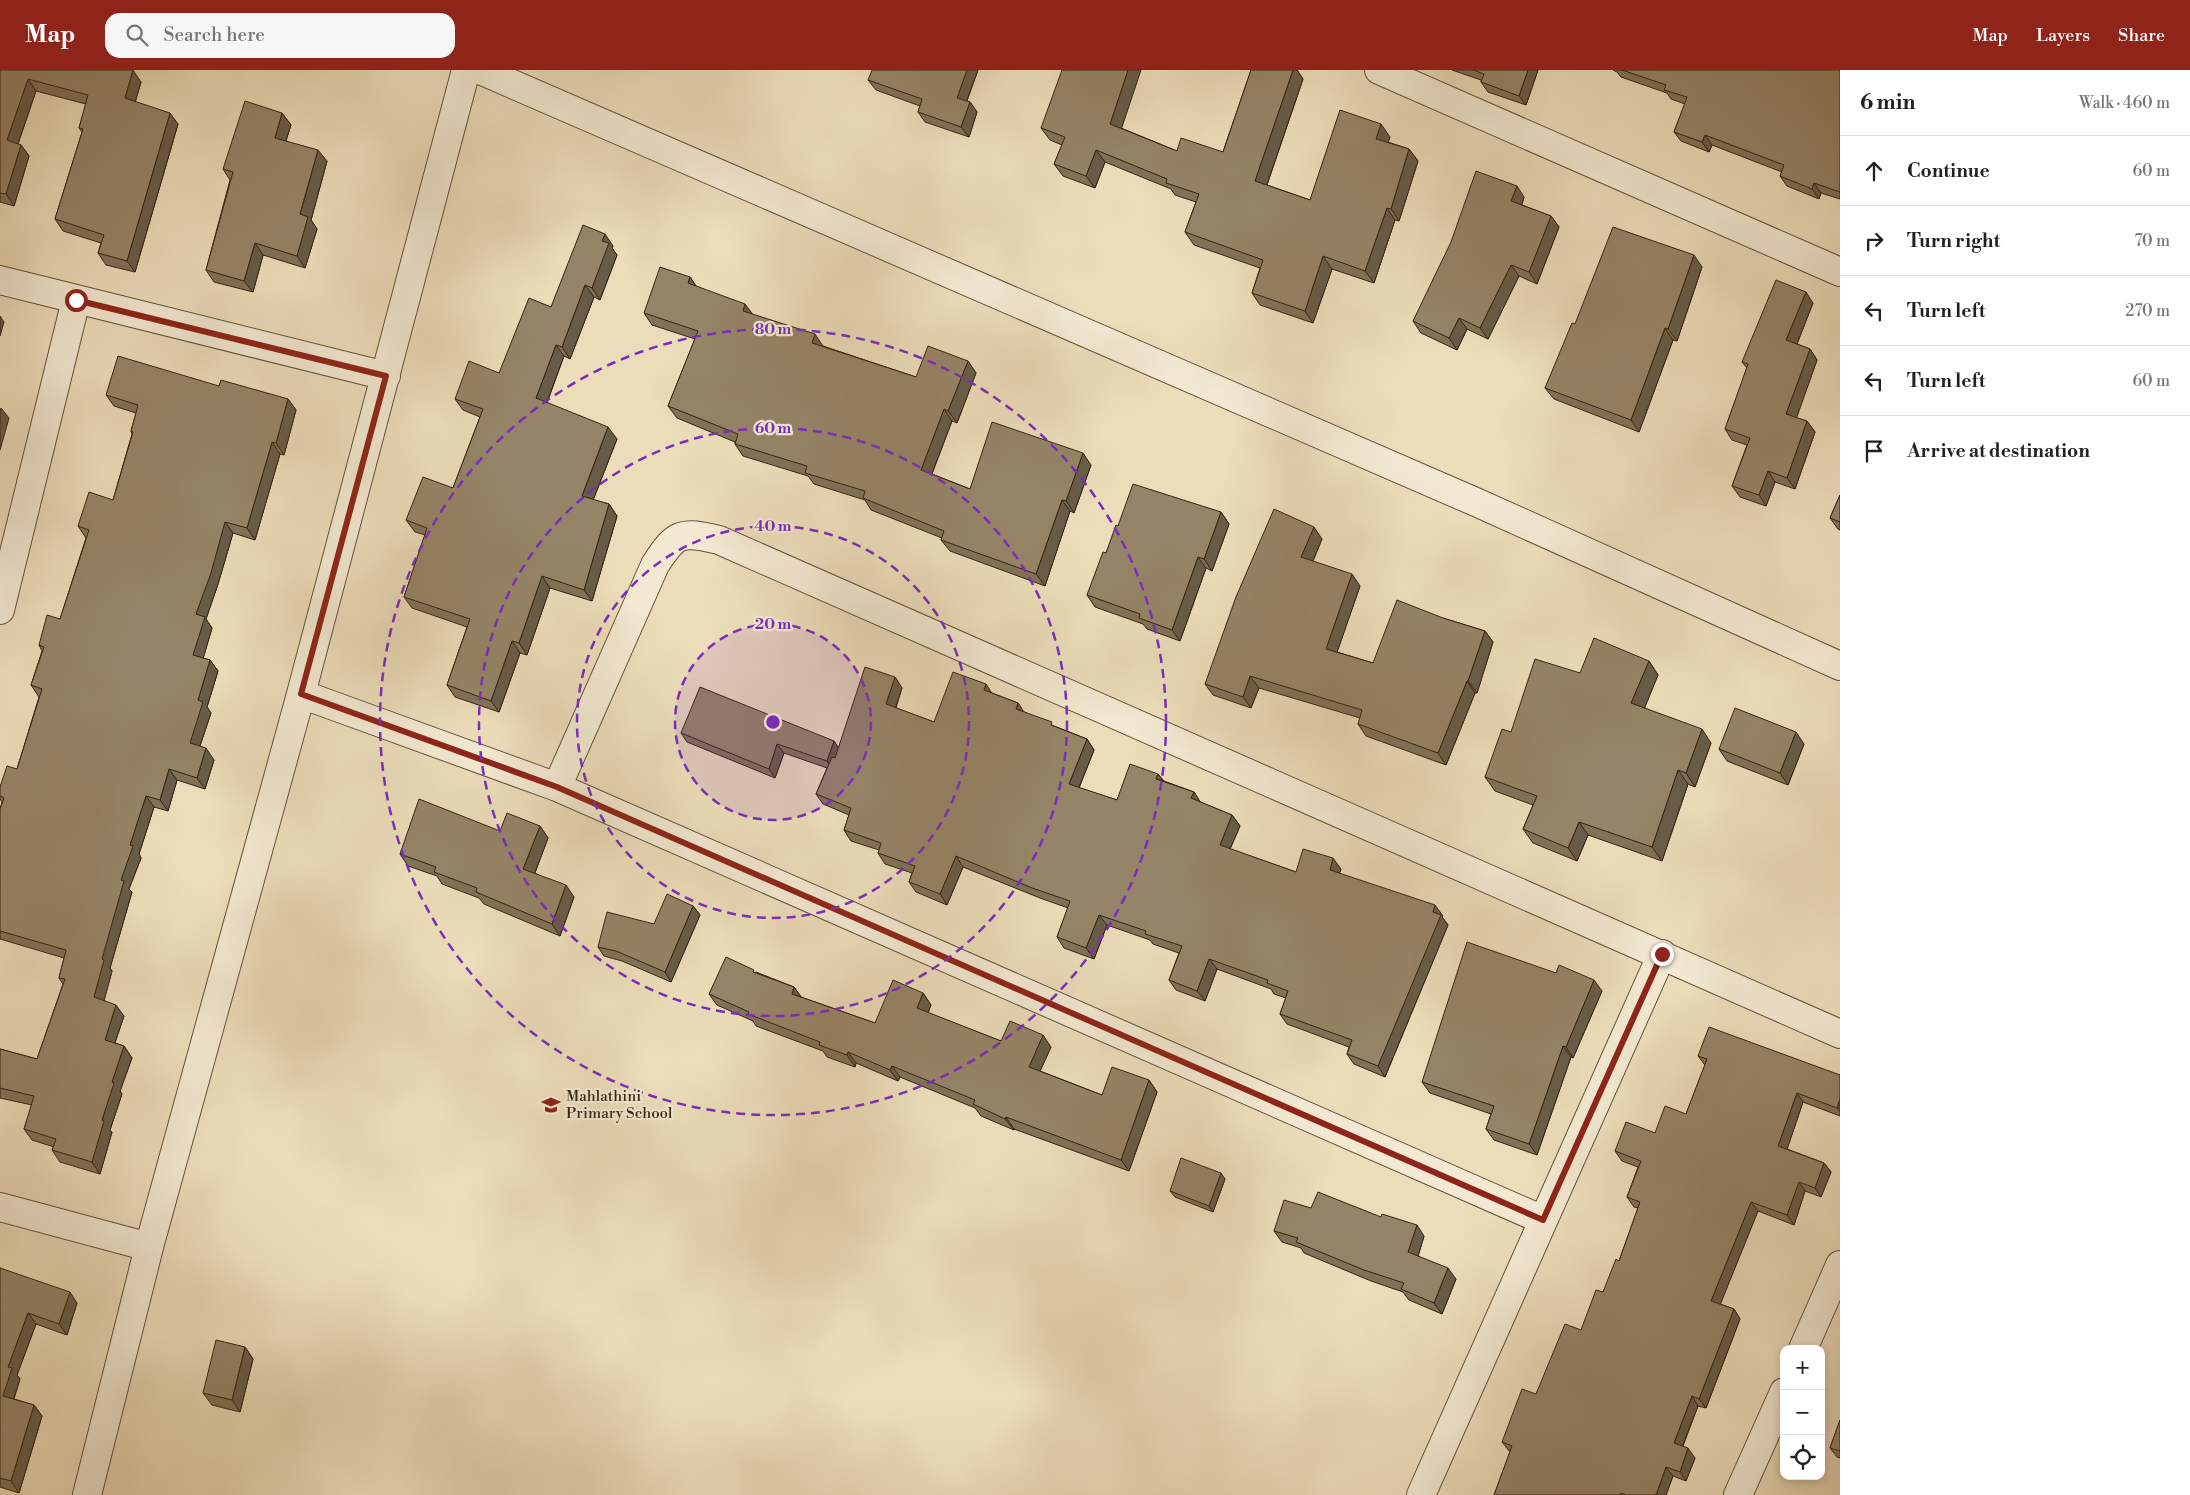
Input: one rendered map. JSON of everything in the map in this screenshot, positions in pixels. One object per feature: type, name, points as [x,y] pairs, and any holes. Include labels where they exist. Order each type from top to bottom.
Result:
[{"type":"street","points":[[86,1495],[149,1247],[301,694],[466,70]]},
{"type":"street","points":[[480,70],[1478,504],[1840,666]]},
{"type":"street","points":[[1379,70],[1840,272]]},
{"type":"street","points":[[0,280],[386,376]]},
{"type":"street","points":[[0,610],[76,300]]},
{"type":"street","points":[[557,787],[655,565],[668,544],[684,535],[698,535],[718,540],[1840,1034]]},
{"type":"street","points":[[301,694],[557,787],[1543,1220]]},
{"type":"street","points":[[1421,1495],[1662,954]]},
{"type":"street","points":[[0,1207],[149,1247]]},
{"type":"street","points":[[1805,1345],[1840,1265]]},
{"type":"street","points":[[1738,1495],[1780,1401]]},
{"type":"building","points":[[0,70],[133,70],[125,98],[170,113],[127,261],[98,253],[104,235],[55,219],[83,129],[79,128],[88,95],[28,79],[7,140],[21,145],[6,194],[0,193]]},
{"type":"building","points":[[872,70],[967,70],[957,98],[970,102],[961,127],[918,112],[922,99],[868,80]]},
{"type":"building","points":[[1062,70],[1128,70],[1110,124],[1177,151],[1181,138],[1223,152],[1251,70],[1293,70],[1255,181],[1310,200],[1340,110],[1381,124],[1376,139],[1409,149],[1391,209],[1387,208],[1365,271],[1323,256],[1305,311],[1252,293],[1263,260],[1185,232],[1199,194],[1166,183],[1167,179],[1096,150],[1086,176],[1054,164],[1065,137],[1041,128]]},
{"type":"building","points":[[1473,70],[1528,70],[1519,96],[1481,82],[1484,74]]},
{"type":"building","points":[[1622,70],[1840,70],[1840,192],[1814,183],[1812,189],[1780,176],[1784,165],[1705,135],[1702,142],[1674,132],[1687,97],[1664,90],[1666,85]]},
{"type":"building","points":[[245,101],[282,113],[275,138],[318,150],[300,214],[308,217],[297,256],[255,243],[244,281],[206,270],[233,172],[223,169]]},
{"type":"building","points":[[1476,171],[1517,186],[1511,201],[1551,216],[1529,272],[1511,265],[1480,328],[1459,318],[1449,338],[1413,321],[1451,242]]},
{"type":"building","points":[[583,225],[605,234],[602,241],[609,243],[592,288],[585,285],[562,347],[556,345],[536,398],[608,427],[582,496],[609,504],[584,590],[542,576],[519,643],[512,641],[491,701],[447,685],[470,619],[404,597],[427,528],[406,520],[423,477],[453,488],[483,409],[455,399],[469,361],[499,373],[529,298],[551,307]]},
{"type":"building","points":[[1613,227],[1694,255],[1668,329],[1665,328],[1631,420],[1545,388],[1572,323],[1575,324]]},
{"type":"building","points":[[660,267],[690,277],[688,283],[745,304],[743,311],[815,334],[812,343],[916,377],[928,346],[968,361],[948,411],[944,409],[921,470],[970,489],[992,422],[1083,453],[1066,501],[1062,500],[1036,574],[941,540],[944,531],[863,498],[865,491],[805,473],[807,466],[735,444],[738,434],[668,406],[698,331],[644,313]]},
{"type":"building","points":[[1776,280],[1806,292],[1786,340],[1810,349],[1786,414],[1807,421],[1787,478],[1768,471],[1759,495],[1732,486],[1750,438],[1725,429],[1748,364],[1742,362]]},
{"type":"building","points":[[118,356],[219,386],[221,380],[288,399],[276,443],[272,442],[247,528],[225,522],[211,573],[196,614],[205,617],[193,655],[210,660],[198,700],[203,702],[190,743],[206,748],[197,778],[169,769],[160,800],[146,796],[130,845],[133,846],[121,880],[124,881],[102,959],[104,960],[94,997],[116,1005],[105,1040],[124,1046],[112,1082],[114,1083],[102,1120],[104,1121],[92,1162],[52,1150],[56,1139],[24,1129],[34,1096],[0,1088],[0,1049],[37,1059],[65,979],[59,978],[66,950],[0,931],[0,809],[4,798],[0,796],[0,787],[7,766],[17,769],[42,689],[31,685],[44,647],[39,645],[47,615],[60,619],[89,530],[78,526],[89,492],[113,500],[133,432],[131,431],[138,405],[106,395]]},
{"type":"building","points":[[1133,484],[1221,512],[1204,559],[1198,557],[1172,630],[1139,618],[1140,614],[1087,595],[1103,552],[1106,553],[1116,525],[1118,526]]},
{"type":"building","points":[[1840,495],[1840,522],[1830,518]]},
{"type":"building","points":[[1274,509],[1314,527],[1301,557],[1352,574],[1326,649],[1373,663],[1397,600],[1443,618],[1485,631],[1468,681],[1438,753],[1358,724],[1362,710],[1250,676],[1243,697],[1205,684],[1236,597]]},
{"type":"building","points":[[1594,638],[1649,661],[1631,703],[1702,729],[1686,773],[1678,770],[1652,847],[1579,822],[1568,848],[1523,829],[1537,796],[1485,777],[1502,729],[1511,732],[1535,659],[1580,673]]},
{"type":"building","points":[[865,667],[895,677],[886,704],[934,722],[953,672],[986,684],[984,690],[1018,703],[1016,709],[1052,722],[1051,725],[1087,739],[1069,784],[1117,800],[1130,764],[1158,774],[1156,779],[1194,792],[1191,798],[1232,815],[1220,845],[1296,872],[1303,849],[1333,858],[1330,870],[1435,905],[1433,912],[1441,915],[1378,1066],[1347,1054],[1352,1040],[1280,1014],[1288,991],[1267,983],[1268,980],[1209,959],[1197,991],[1169,980],[1182,946],[1145,934],[1146,931],[1099,915],[1086,948],[1057,937],[1070,901],[1032,888],[956,856],[940,894],[909,882],[915,866],[878,853],[881,843],[844,830],[851,808],[816,794],[832,757],[835,758]]},
{"type":"building","points":[[700,687],[834,741],[827,761],[777,744],[769,769],[681,733]]},
{"type":"building","points":[[1735,708],[1796,732],[1780,773],[1719,749]]},
{"type":"building","points":[[419,799],[500,831],[507,813],[540,826],[523,869],[566,885],[552,924],[476,892],[477,888],[434,872],[436,867],[400,854]]},
{"type":"building","points":[[667,894],[693,906],[665,972],[616,951],[598,947],[607,912],[654,924]]},
{"type":"building","points":[[1467,942],[1556,973],[1559,965],[1594,980],[1566,1047],[1563,1046],[1529,1144],[1486,1129],[1494,1106],[1422,1082]]},
{"type":"building","points":[[726,957],[754,970],[753,972],[794,987],[792,994],[875,1023],[893,980],[923,993],[917,1008],[1001,1041],[1010,1021],[1043,1035],[1029,1067],[1102,1095],[1112,1067],[1149,1080],[1121,1160],[1006,1117],[1005,1119],[973,1104],[975,1100],[892,1066],[890,1070],[848,1052],[847,1055],[819,1045],[820,1042],[748,1014],[749,1012],[709,994]]},
{"type":"building","points":[[1709,1027],[1840,1075],[1840,1099],[1837,1108],[1797,1093],[1778,1146],[1824,1163],[1815,1188],[1799,1182],[1787,1215],[1751,1202],[1711,1301],[1734,1309],[1699,1399],[1692,1396],[1674,1443],[1688,1448],[1680,1472],[1666,1467],[1656,1495],[1626,1495],[1621,1493],[1620,1495],[1494,1495],[1512,1446],[1502,1442],[1522,1389],[1536,1394],[1565,1324],[1581,1330],[1596,1290],[1603,1292],[1616,1259],[1619,1261],[1640,1202],[1627,1197],[1641,1161],[1615,1151],[1626,1122],[1655,1133],[1665,1106],[1686,1114],[1707,1059],[1698,1056]]},
{"type":"building","points":[[1181,1158],[1221,1173],[1209,1206],[1170,1191]]},
{"type":"building","points":[[1318,1192],[1381,1217],[1382,1214],[1417,1225],[1408,1252],[1448,1268],[1434,1303],[1401,1289],[1404,1283],[1364,1270],[1296,1242],[1298,1238],[1274,1231],[1284,1200],[1311,1208]]},
{"type":"building","points":[[0,1268],[70,1292],[59,1324],[28,1313],[8,1367],[12,1368],[3,1396],[34,1405],[11,1481],[0,1478]]},
{"type":"building","points":[[216,1340],[245,1347],[232,1400],[203,1393]]},
{"type":"building","points":[[1840,1420],[1840,1451],[1830,1448]]},
{"type":"place","name":"Mahlathini Primary School","points":[[551,1105]]},
{"type":"route","points":[[76,300],[386,376],[301,694],[557,787],[1543,1220],[1662,954]]}]
